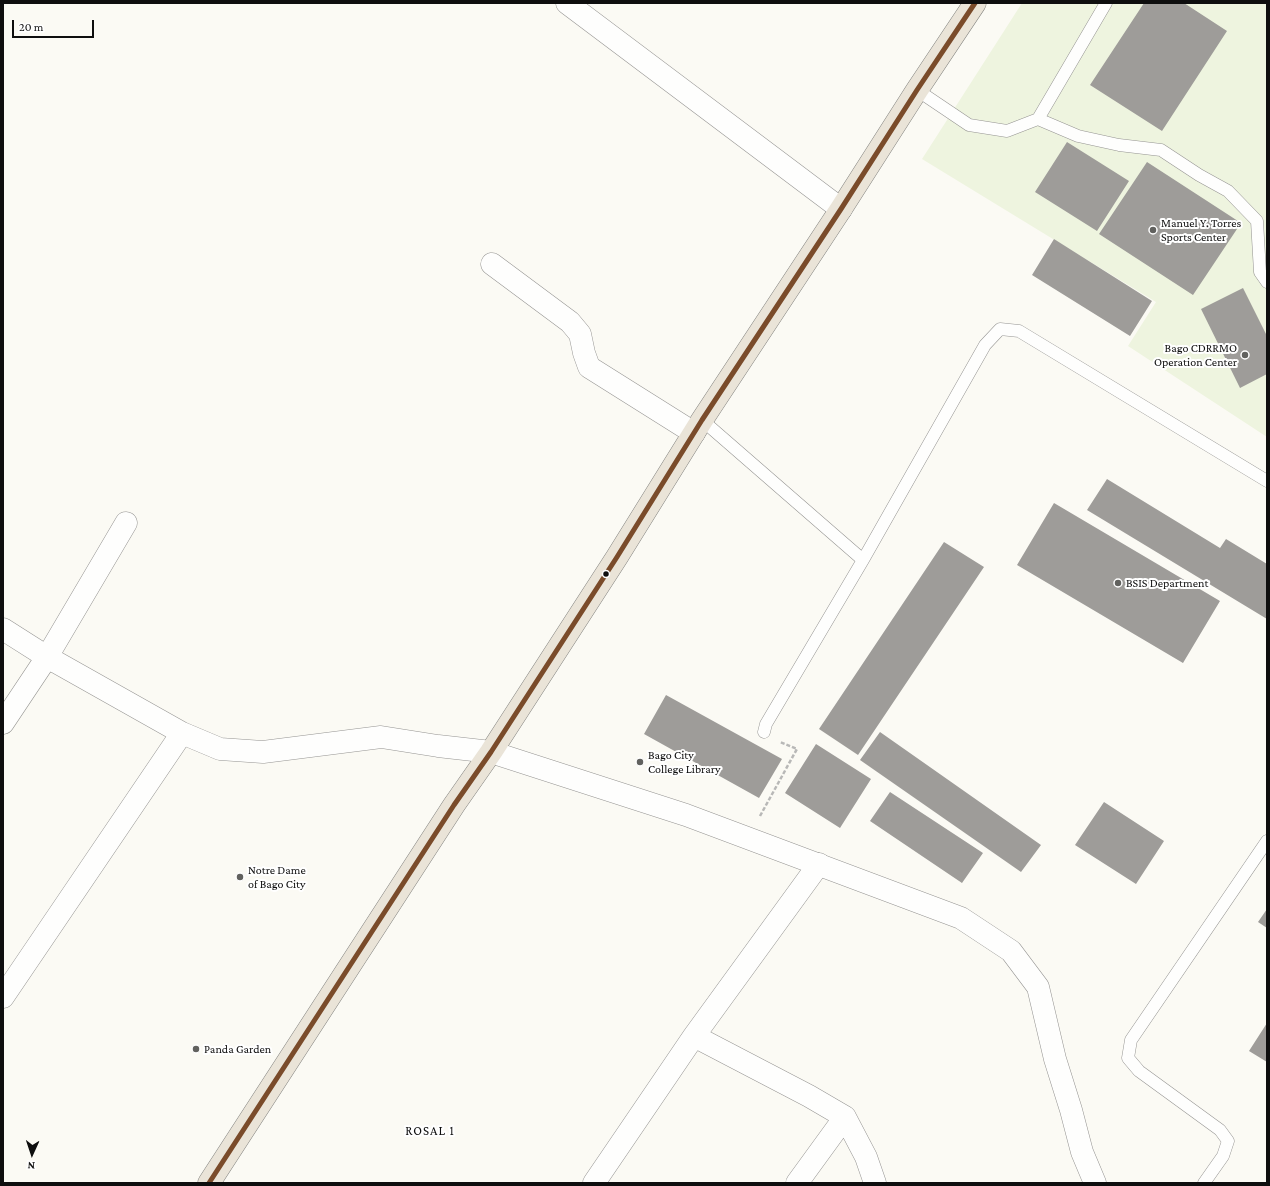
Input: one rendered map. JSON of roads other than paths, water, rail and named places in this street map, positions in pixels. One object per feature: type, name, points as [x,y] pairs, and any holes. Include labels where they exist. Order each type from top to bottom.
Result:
[{"type":"highway","points":[[209,1183],[617,557],[698,426],[841,209],[917,90],[976,3]]},
{"type":"street","points":[[567,3],[841,209]]},
{"type":"street","points":[[492,264],[570,322],[580,334],[589,367],[698,426]]},
{"type":"street","points":[[3,723],[47,657],[126,523]]},
{"type":"street","points":[[3,629],[47,657],[182,733],[220,749],[263,752],[381,737],[438,746],[491,752],[686,815],[961,918],[1011,951],[1038,987],[1055,1059],[1082,1152],[1095,1183]]},
{"type":"street","points":[[3,997],[182,733]]},
{"type":"street","points":[[594,1183],[694,1036],[819,864]]},
{"type":"street","points":[[694,1036],[845,1117],[866,1157],[875,1183]]},
{"type":"street","points":[[796,1183],[845,1117]]},
{"type":"lane","points":[[917,90],[969,125],[1007,131],[1038,119],[1106,3]]},
{"type":"lane","points":[[1038,119],[1078,136],[1119,145],[1161,150],[1199,175],[1228,191],[1257,221],[1260,272],[1267,282]]},
{"type":"lane","points":[[764,732],[766,724],[863,560],[985,345],[1000,329],[1019,331],[1267,481]]},
{"type":"lane","points":[[698,426],[863,560]]},
{"type":"lane","points":[[1204,1183],[1223,1156],[1228,1141],[1220,1130],[1139,1071],[1128,1058],[1131,1040],[1267,841]]},
{"type":"place","name":"Manuel Y. Torres Sports Center","points":[[1153,230]]},
{"type":"place","name":"Bago CDRRMO Operation Center","points":[[1245,355]]},
{"type":"place","name":"BSIS Department","points":[[1118,583]]},
{"type":"place","name":"Bago City College Library","points":[[640,762]]},
{"type":"place","name":"Notre Dame of Bago City","points":[[240,877]]},
{"type":"place","name":"Panda Garden","points":[[196,1049]]},
{"type":"district","name":"ROSAL 1","points":[[430,1131]]}]
